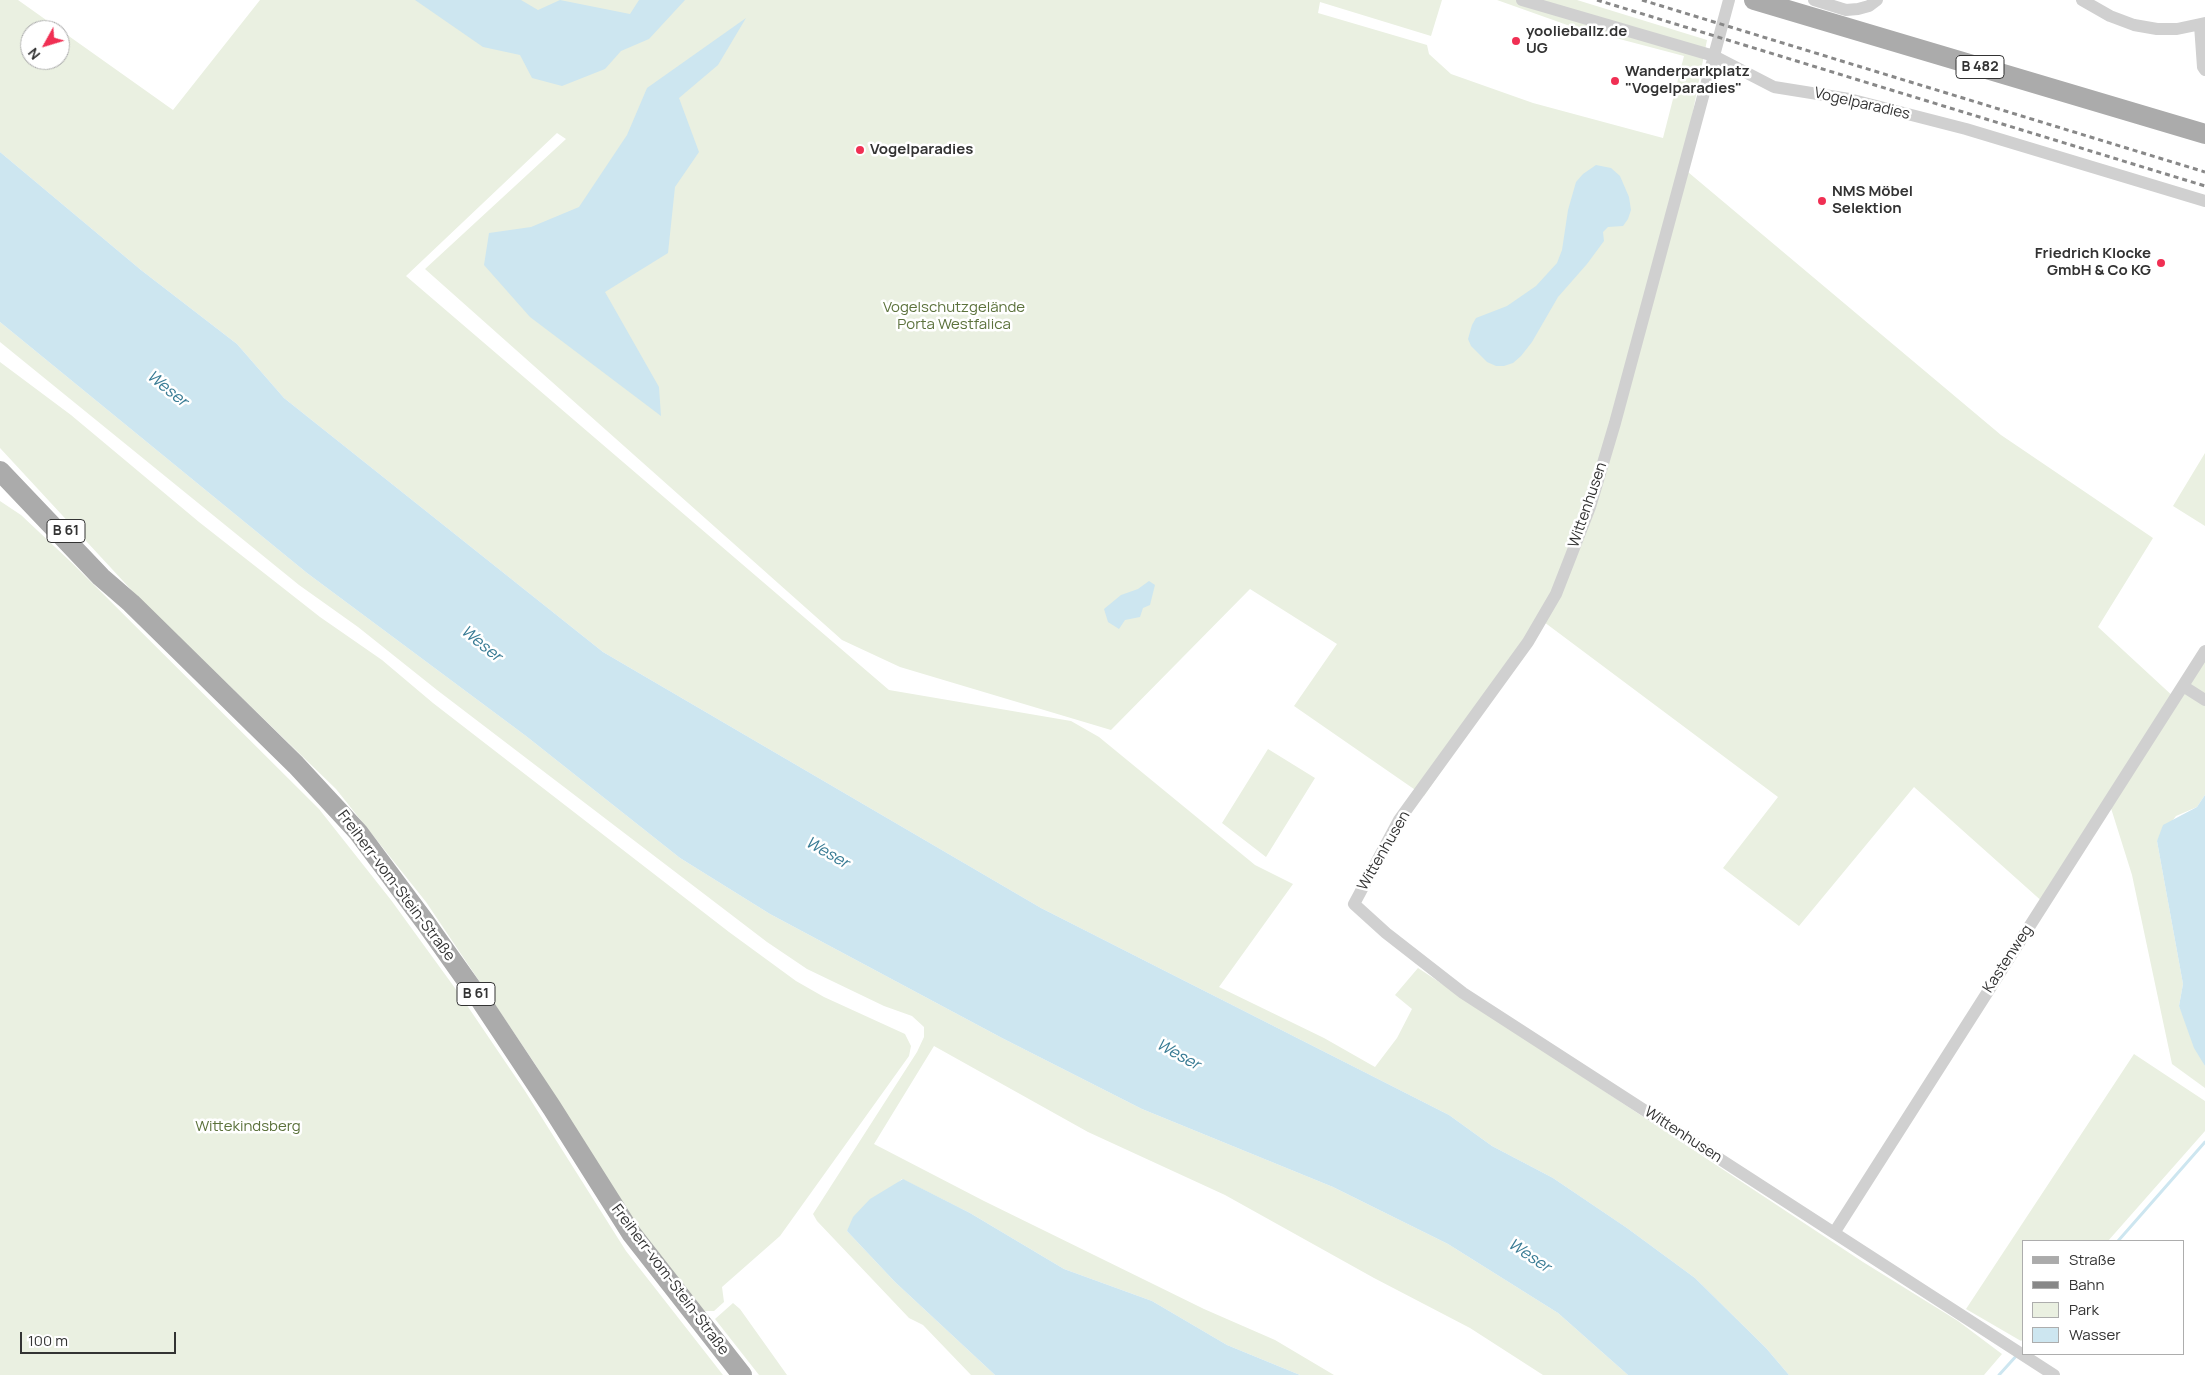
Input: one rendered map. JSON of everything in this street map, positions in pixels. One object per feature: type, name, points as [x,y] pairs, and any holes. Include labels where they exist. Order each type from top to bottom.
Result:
[{"type":"main road","name":"B 482","points":[[1754,0],[2205,134]]},
{"type":"main road","name":"Freiherr-vom-Stein-Straße","points":[[0,461],[106,572],[132,603]]},
{"type":"main road","name":"Freiherr-vom-Stein-Straße","points":[[0,471],[101,577],[132,603],[296,765],[358,832],[467,980],[631,1232],[666,1280],[742,1375]]},
{"type":"street","name":"Vogelparadies","points":[[1522,0],[1714,56],[1774,87],[1849,99],[1966,129],[2205,201]]},
{"type":"street","name":"Wittenhusen","points":[[1729,0],[1615,423],[1590,507],[1556,594],[1528,642],[1399,820],[1354,904],[1386,932],[1463,992],[2022,1354]]},
{"type":"street","points":[[1814,0],[1846,10],[1869,6],[1877,0]]},
{"type":"street","points":[[2082,0],[2110,16],[2134,25],[2158,29],[2203,24],[2203,67],[2205,70]]},
{"type":"street","name":"Kastenweg","points":[[1834,1232],[2205,651]]},
{"type":"street","points":[[2183,686],[2205,700]]},
{"type":"street","name":"Wittenhusen","points":[[2023,1355],[2054,1375]]},
{"type":"green space","name":"Vogelschutzgelände Porta Westfalica","points":[[0,0],[18,0],[46,20],[20,20],[20,70],[70,70],[70,37],[173,110],[260,0],[1442,0],[1431,36],[1320,2],[1318,13],[1427,45],[1429,54],[1451,74],[1533,103],[1663,138],[1684,56],[1570,26],[1497,0],[1577,0],[1707,40],[1682,167],[2001,435],[2153,538],[2098,627],[2176,699],[2205,654],[2205,795],[2197,807],[2176,816],[2157,841],[2183,984],[2179,1006],[2205,1066],[2205,1088],[2172,1064],[2132,875],[2110,805],[2045,904],[1914,787],[1799,926],[1723,868],[1778,797],[1544,622],[1424,796],[1294,706],[1337,644],[1250,589],[1111,730],[900,667],[842,640],[425,269],[566,139],[557,133],[406,276],[889,690],[1071,721],[1099,737],[1255,865],[1293,884],[1219,987],[1324,1038],[1375,1067],[1397,1038],[1412,1009],[1395,995],[1418,968],[1863,1262],[1958,1321],[2002,1354],[1984,1375],[1789,1375],[1766,1348],[1695,1278],[1627,1228],[1553,1178],[1492,1146],[1449,1115],[1041,908],[603,652],[284,398],[237,344],[141,270],[0,152]]},
{"type":"green space","points":[[0,322],[307,573],[526,736],[680,858],[770,914],[1002,1038],[1142,1109],[1333,1187],[1448,1244],[1558,1313],[1628,1375],[1543,1375],[1470,1328],[1374,1278],[1225,1195],[1088,1132],[934,1046],[874,1144],[984,1201],[1204,1309],[1275,1340],[1334,1375],[1300,1375],[1227,1345],[1152,1301],[1064,1269],[970,1213],[902,1179],[847,1231],[895,1282],[995,1375],[971,1375],[923,1325],[909,1318],[817,1221],[813,1214],[917,1052],[924,1037],[924,1027],[912,1016],[884,1006],[807,969],[767,942],[437,690],[358,627],[299,585],[0,342]]},
{"type":"green space","points":[[0,362],[71,415],[199,522],[320,617],[382,660],[433,703],[729,932],[796,981],[824,997],[905,1034],[911,1046],[909,1056],[780,1236],[722,1287],[724,1302],[714,1311],[704,1311],[643,1234],[592,1157],[535,1064],[426,902],[336,789],[136,595],[0,448]]},
{"type":"green space","points":[[2205,453],[2205,526],[2173,506]]},
{"type":"green space","name":"Wittekindsberg","points":[[0,501],[21,515],[71,562],[319,809],[391,900],[460,995],[525,1091],[626,1251],[723,1375],[0,1375]]},
{"type":"green space","points":[[1268,749],[1315,778],[1266,857],[1222,823]]},
{"type":"green space","points":[[2134,1054],[2205,1101],[2205,1131],[2109,1240],[2022,1240],[2021,1341],[1966,1309]]},
{"type":"green space","points":[[733,1303],[740,1309],[787,1375],[759,1375],[715,1319]]},
{"type":"water","points":[[415,0],[521,0],[538,10],[560,0],[630,14],[639,0],[685,0],[649,39],[621,51],[605,69],[562,86],[532,78],[520,55],[483,47]]},
{"type":"water","points":[[746,18],[718,65],[679,98],[699,152],[675,187],[668,253],[605,292],[659,387],[661,416],[530,317],[484,265],[489,233],[531,227],[579,207],[627,135],[647,88]]},
{"type":"water","name":"Weser","points":[[0,152],[141,270],[237,344],[284,398],[603,652],[1041,908],[1449,1115],[1492,1146],[1553,1178],[1627,1228],[1695,1278],[1766,1348],[1789,1375],[1628,1375],[1558,1313],[1448,1244],[1333,1187],[1142,1109],[1002,1038],[770,914],[680,858],[526,736],[307,573],[0,322]]},
{"type":"water","points":[[1596,165],[1611,168],[1620,176],[1629,197],[1631,210],[1628,219],[1623,226],[1608,227],[1603,232],[1604,241],[1558,297],[1532,342],[1521,356],[1513,363],[1504,366],[1496,366],[1487,362],[1471,346],[1468,339],[1472,325],[1476,318],[1507,306],[1536,286],[1557,263],[1562,250],[1568,210],[1576,182],[1583,174]]},
{"type":"water","points":[[1149,581],[1155,585],[1150,605],[1143,608],[1140,617],[1125,620],[1119,629],[1108,622],[1104,609],[1121,595],[1138,589]]},
{"type":"water","points":[[2205,795],[2205,1066],[2194,1048],[2179,1006],[2183,984],[2157,841],[2163,825],[2197,807]]},
{"type":"water","points":[[903,1179],[970,1213],[1064,1269],[1152,1301],[1227,1345],[1300,1375],[995,1375],[895,1282],[847,1231],[853,1217],[870,1199]]},
{"type":"waterway","points":[[2119,1240],[2205,1142]]},
{"type":"waterway","points":[[1999,1375],[2018,1354]]},
{"type":"railway","points":[[1597,0],[2205,186]]},
{"type":"railway","points":[[1642,0],[2205,172]]},
{"type":"place","name":"yoolieballz.de UG","points":[[1516,41]]},
{"type":"place","name":"Wanderparkplatz \"Vogelparadies\"","points":[[1615,81]]},
{"type":"place","name":"Vogelparadies","points":[[860,150]]},
{"type":"place","name":"NMS Möbel Selektion","points":[[1822,201]]},
{"type":"place","name":"Friedrich Klocke GmbH & Co KG","points":[[2161,263]]}]
